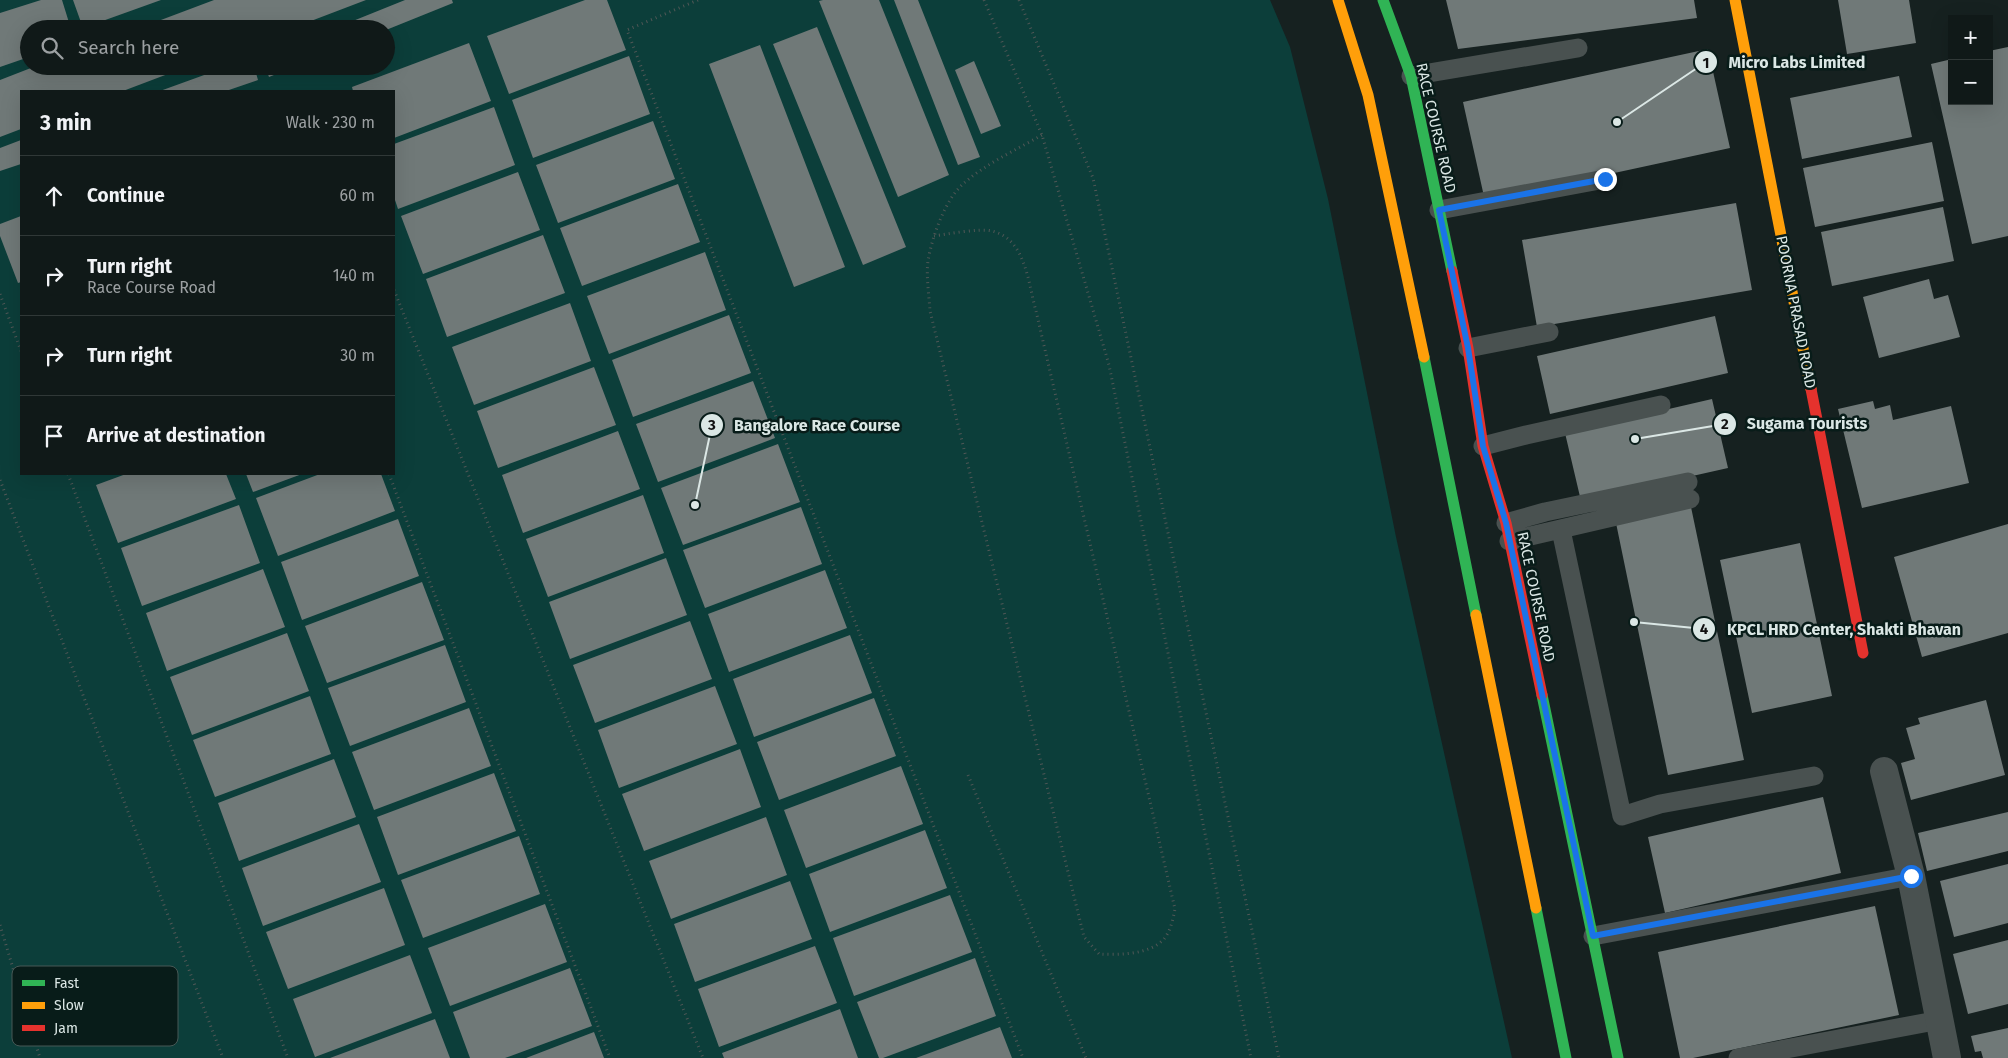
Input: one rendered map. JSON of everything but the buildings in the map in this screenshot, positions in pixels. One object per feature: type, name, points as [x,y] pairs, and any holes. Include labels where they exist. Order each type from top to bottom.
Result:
[{"type":"main road","points":[[1338,0],[1368,95],[1396,221],[1566,1058]]},
{"type":"main road","name":"RACE COURSE ROAD","points":[[1383,0],[1411,76],[1468,348],[1483,446],[1507,532],[1618,1058]]},
{"type":"main road","name":"POORNA PRASAD ROAD","points":[[1735,0],[1863,653]]},
{"type":"street","points":[[1884,771],[1911,876],[1947,1058]]},
{"type":"lane","points":[[1411,76],[1578,48]]},
{"type":"lane","points":[[1439,210],[1605,179]]},
{"type":"lane","points":[[1468,348],[1549,332]]},
{"type":"lane","points":[[1483,446],[1661,405]]},
{"type":"lane","points":[[1689,491],[1561,530],[1507,532],[1545,512],[1689,491]]},
{"type":"lane","points":[[1561,530],[1622,816],[1660,804],[1814,776]]},
{"type":"lane","points":[[1593,936],[1911,876]]},
{"type":"lane","points":[[1738,1058],[1940,1020]]},
{"type":"path","points":[[698,0],[627,30],[1022,1058]]},
{"type":"path","points":[[984,0],[1042,135],[1109,365],[1251,1058]]},
{"type":"path","points":[[1019,0],[1093,178],[1278,1058]]},
{"type":"path","points":[[934,236],[992,231],[1010,240],[1020,253],[1038,320],[1175,909],[1171,926],[1163,939],[1150,948],[1129,954],[1099,954],[1084,937],[930,311],[928,262],[934,236],[950,200],[962,184],[994,162],[1042,135]]},
{"type":"path","points":[[395,292],[703,1058]]},
{"type":"path","points":[[0,294],[20,347]]},
{"type":"path","points":[[68,475],[288,1058]]},
{"type":"path","points":[[389,475],[610,1058]]},
{"type":"path","points":[[0,480],[223,1058]]},
{"type":"path","points":[[968,775],[1086,1058]]},
{"type":"path","points":[[0,925],[12,966]]},
{"type":"path","points":[[36,1046],[40,1058]]},
{"type":"shaded area","points":[[0,0],[1270,0],[1290,47],[1328,199],[1396,537],[1512,1058],[0,1058]]},
{"type":"traffic: fast","points":[[1383,0],[1411,76],[1452,271]]},
{"type":"traffic: fast","points":[[1424,357],[1476,615]]},
{"type":"traffic: fast","points":[[1542,695],[1618,1058]]},
{"type":"traffic: fast","points":[[1536,908],[1566,1058]]},
{"type":"traffic: slow","points":[[1338,0],[1368,95],[1424,357]]},
{"type":"traffic: slow","points":[[1735,0],[1811,389]]},
{"type":"traffic: slow","points":[[1476,615],[1536,908]]},
{"type":"traffic: jam","points":[[1452,271],[1468,348],[1483,446],[1506,523],[1542,695]]},
{"type":"traffic: jam","points":[[1811,389],[1863,653]]},
{"type":"place","name":"Micro Labs Limited","points":[[1617,122]]},
{"type":"place","name":"Sugama Tourists","points":[[1635,439]]},
{"type":"place","name":"Bangalore Race Course","points":[[695,505]]},
{"type":"place","name":"KPCL HRD Center, Shakti Bhavan","points":[[1634,622]]},
{"type":"route","points":[[1605,179],[1439,210],[1468,348],[1483,446],[1506,523],[1593,936],[1911,876]]}]
